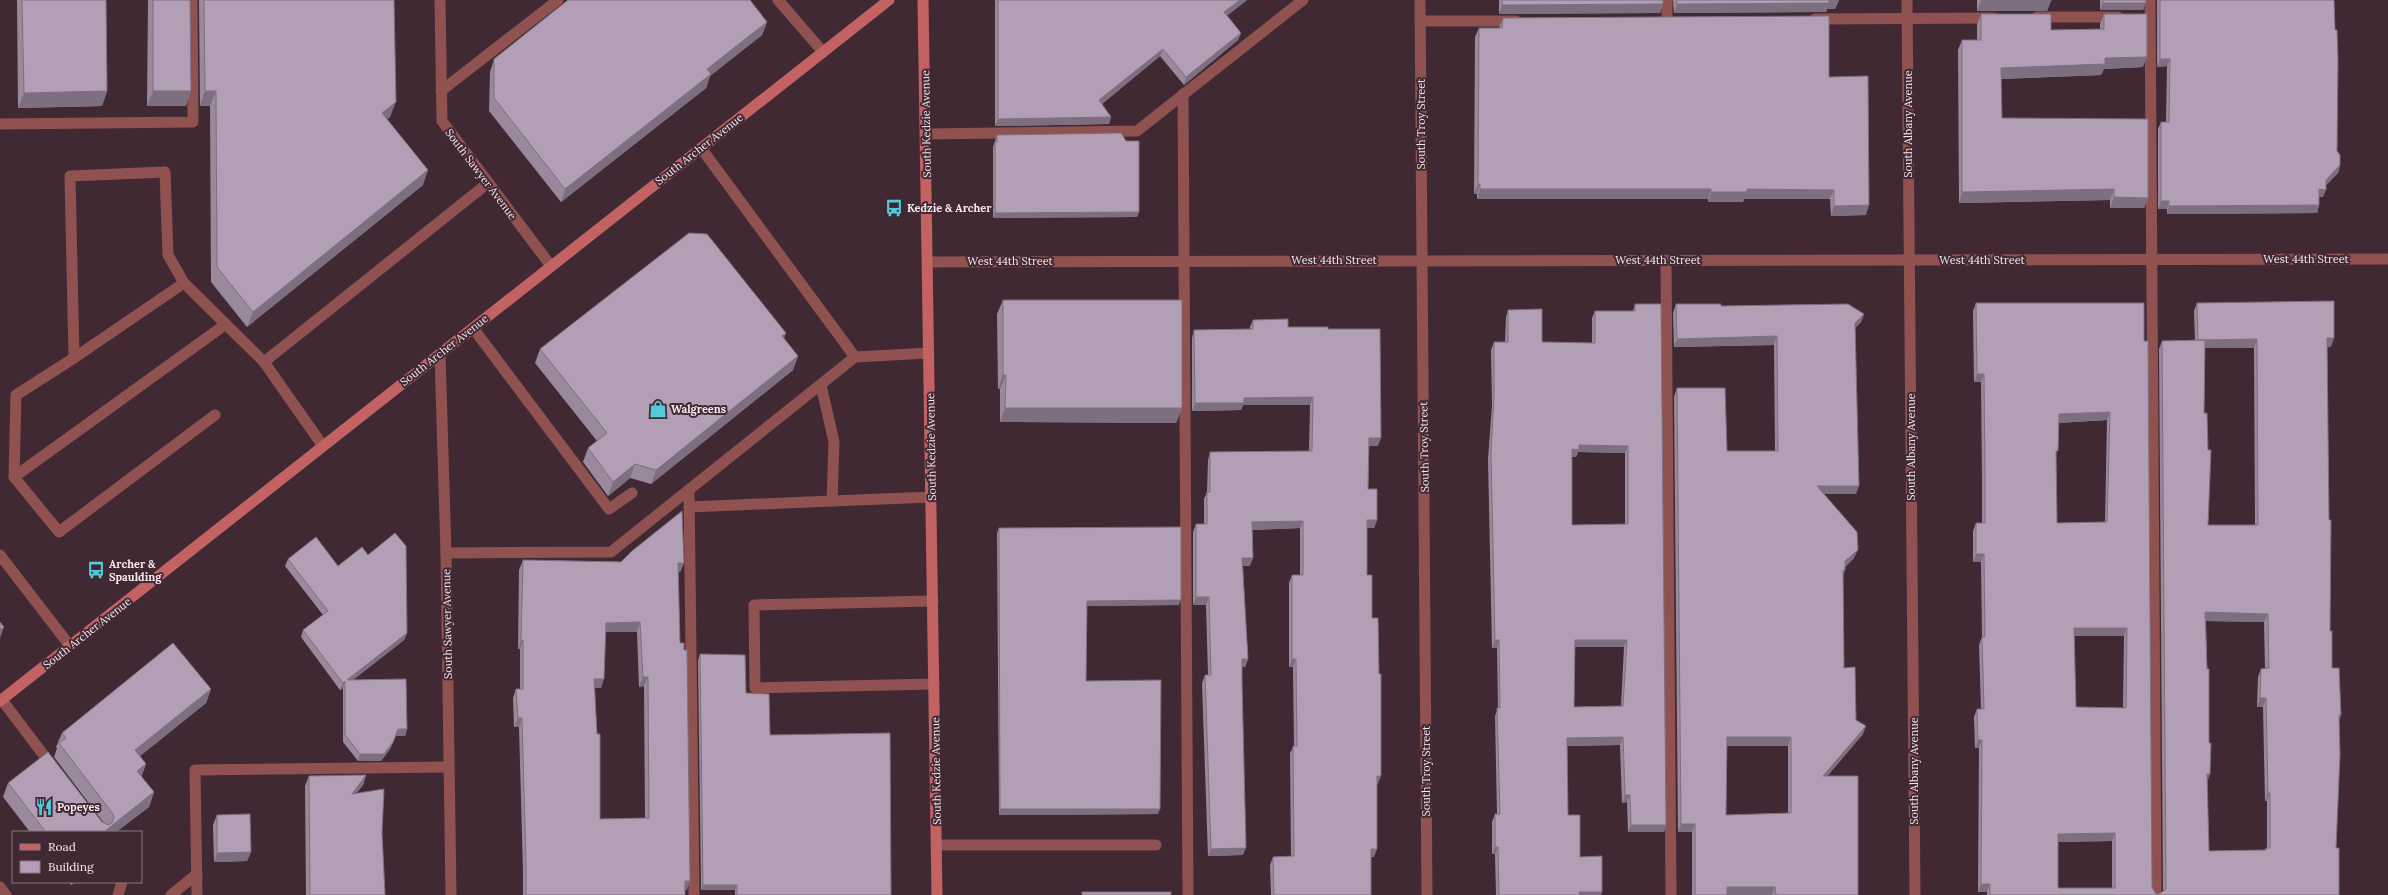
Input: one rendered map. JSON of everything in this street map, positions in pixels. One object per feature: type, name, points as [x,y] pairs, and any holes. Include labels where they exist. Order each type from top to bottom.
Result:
[{"type":"main road","name":"South Archer Avenue","points":[[1,700],[889,0]]},
{"type":"main road","name":"South Kedzie Avenue","points":[[923,0],[932,497],[937,895]]},
{"type":"street","points":[[0,124],[193,122],[192,0]]},
{"type":"street","name":"South Sawyer Avenue","points":[[440,0],[442,121],[551,266]]},
{"type":"street","points":[[441,91],[558,0]]},
{"type":"street","points":[[778,0],[823,52]]},
{"type":"street","points":[[926,134],[1137,131],[1303,0]]},
{"type":"street","name":"South Troy Street","points":[[1420,0],[1427,895]]},
{"type":"street","points":[[1667,0],[1667,20]]},
{"type":"street","name":"South Albany Avenue","points":[[1907,0],[1915,895]]},
{"type":"street","points":[[2150,0],[2146,17],[2152,259],[2156,895]]},
{"type":"street","points":[[2023,17],[2126,17]]},
{"type":"street","points":[[1806,19],[2007,18]]},
{"type":"street","points":[[1420,21],[1526,21]]},
{"type":"street","points":[[1183,94],[1188,895]]},
{"type":"street","points":[[701,148],[856,357]]},
{"type":"street","points":[[74,358],[70,176],[165,172],[168,255],[184,283],[264,362],[323,446]]},
{"type":"street","points":[[264,362],[488,183]]},
{"type":"street","name":"West 44th Street","points":[[928,262],[1184,260],[2388,259]]},
{"type":"street","points":[[1666,260],[1671,895]]},
{"type":"street","points":[[184,283],[74,358],[16,395],[14,476],[59,532],[214,415]]},
{"type":"street","points":[[14,476],[226,324]]},
{"type":"street","points":[[473,328],[609,509],[632,493]]},
{"type":"street","points":[[446,553],[611,552],[856,357],[929,353]]},
{"type":"street","name":"South Sawyer Avenue","points":[[440,354],[446,553],[451,895]]},
{"type":"street","points":[[821,385],[834,442],[832,501]]},
{"type":"street","points":[[689,490],[694,895]]},
{"type":"street","points":[[689,507],[932,497]]},
{"type":"street","points":[[0,555],[70,646]]},
{"type":"street","points":[[933,601],[754,605],[754,650],[755,688],[934,684]]},
{"type":"street","points":[[1,700],[60,776]]},
{"type":"street","points":[[197,895],[195,770],[449,767]]},
{"type":"street","points":[[937,845],[1156,845]]},
{"type":"street","points":[[171,895],[197,874]]},
{"type":"street","points":[[118,895],[122,883]]},
{"type":"street","points":[[0,887],[6,895]]},
{"type":"building","points":[[22,0],[106,0],[107,91],[24,93]]},
{"type":"building","points":[[153,0],[190,0],[191,91],[153,91]]},
{"type":"building","points":[[204,0],[394,0],[396,102],[382,113],[428,170],[253,312],[217,267],[216,91],[205,91]]},
{"type":"building","points":[[568,0],[750,0],[767,22],[707,69],[711,74],[565,189],[494,98],[494,59]]},
{"type":"building","points":[[998,0],[1240,0],[1224,12],[1241,33],[1186,77],[1163,49],[1099,100],[1111,117],[998,119]]},
{"type":"building","points":[[1502,0],[1663,0],[1663,4],[1502,5]]},
{"type":"building","points":[[1677,0],[1829,0],[1829,3],[1677,4]]},
{"type":"building","points":[[2051,0],[2051,1],[1981,1]]},
{"type":"building","points":[[2103,0],[2146,0],[2146,3],[2103,3]]},
{"type":"building","points":[[2160,0],[2334,0],[2338,60],[2337,151],[2340,155],[2340,165],[2326,180],[2326,190],[2319,189],[2319,205],[2169,206],[2169,201],[2161,201],[2161,122],[2169,122],[2170,59],[2160,59]]},
{"type":"building","points":[[1981,14],[2051,14],[2051,30],[2104,29],[2104,14],[2147,14],[2147,57],[2105,58],[2105,64],[2001,68],[2002,118],[2148,119],[2148,198],[2114,197],[2114,189],[1962,192],[1962,40],[1981,40]]},
{"type":"building","points":[[1829,16],[1829,77],[1868,76],[1869,205],[1834,206],[1834,190],[1747,189],[1747,192],[1711,192],[1711,189],[1480,189],[1480,184],[1478,184],[1479,28],[1502,28],[1503,18]]},
{"type":"building","points":[[1121,133],[1126,141],[1139,141],[1139,212],[995,213],[995,142],[997,142],[997,135]]},
{"type":"building","name":"Walgreens","points":[[689,233],[707,234],[786,333],[782,336],[798,356],[656,470],[635,464],[613,482],[588,448],[607,433],[540,349]]},
{"type":"building","points":[[1003,300],[1182,300],[1182,408],[1005,408],[1006,375],[1003,375]]},
{"type":"building","points":[[2334,301],[2334,338],[2327,338],[2329,520],[2331,520],[2330,631],[2332,631],[2332,668],[2339,668],[2341,715],[2339,715],[2340,755],[2336,848],[2339,848],[2339,895],[1990,895],[1990,884],[1981,884],[1982,740],[1978,740],[1977,709],[1984,709],[1982,637],[1985,637],[1984,554],[1976,554],[1976,523],[1985,523],[1985,472],[1984,374],[1977,374],[1976,303],[2144,303],[2144,341],[2148,341],[2152,887],[2155,893],[2159,894],[2165,890],[2166,887],[2162,341],[2205,340],[2204,413],[2207,413],[2208,450],[2211,450],[2208,525],[2258,525],[2257,339],[2198,340],[2197,303]],"holes":[[[2110,412],[2107,522],[2057,523],[2056,451],[2058,451],[2059,414]],[[2205,612],[2268,614],[2269,668],[2261,669],[2260,698],[2266,698],[2268,793],[2270,793],[2270,848],[2266,848],[2266,850],[2209,851],[2207,774],[2210,774],[2211,743],[2209,743],[2209,669],[2207,669]],[[2074,628],[2127,628],[2126,708],[2076,707]],[[2115,833],[2115,888],[2058,888],[2058,834]]]},
{"type":"building","points":[[1635,304],[1661,304],[1666,825],[1631,825],[1630,795],[1625,795],[1623,737],[1567,738],[1568,815],[1580,815],[1580,857],[1602,856],[1602,892],[1579,892],[1580,895],[1499,895],[1498,847],[1495,847],[1495,814],[1500,814],[1497,708],[1500,708],[1499,640],[1495,640],[1491,452],[1494,397],[1494,342],[1508,342],[1508,310],[1542,309],[1542,342],[1595,343],[1595,311],[1635,311]],"holes":[[[1579,445],[1628,446],[1628,524],[1572,525],[1572,449],[1579,450]],[[1575,640],[1627,640],[1623,706],[1574,707]]]},
{"type":"building","points":[[1676,304],[1721,304],[1721,306],[1848,304],[1864,314],[1855,323],[1859,486],[1817,486],[1857,532],[1858,550],[1845,561],[1845,570],[1843,570],[1844,668],[1855,667],[1856,720],[1866,726],[1823,776],[1858,776],[1858,895],[1776,895],[1775,887],[1727,887],[1727,895],[1695,895],[1695,824],[1681,824],[1677,388],[1725,388],[1727,451],[1778,451],[1777,336],[1677,339]],"holes":[[[1727,737],[1791,737],[1791,813],[1726,815]]]},
{"type":"building","points":[[1288,319],[1288,327],[1380,329],[1381,438],[1369,438],[1368,489],[1377,489],[1377,520],[1367,520],[1367,575],[1372,575],[1372,618],[1378,618],[1379,674],[1381,674],[1381,776],[1377,776],[1377,849],[1371,849],[1371,895],[1274,895],[1273,857],[1294,856],[1293,746],[1297,746],[1296,659],[1292,659],[1292,575],[1303,575],[1303,521],[1252,522],[1253,558],[1242,558],[1248,659],[1242,659],[1246,848],[1211,849],[1205,675],[1211,675],[1209,597],[1196,597],[1196,524],[1207,524],[1207,492],[1210,492],[1210,452],[1312,451],[1313,397],[1244,398],[1244,403],[1195,403],[1194,330],[1253,329],[1253,320]]},
{"type":"building","points":[[682,511],[684,563],[678,563],[680,643],[684,643],[684,650],[687,650],[690,881],[685,881],[685,895],[526,895],[522,718],[518,718],[516,689],[523,689],[523,640],[521,640],[523,560],[621,562],[632,551]],"holes":[[[640,622],[643,677],[648,677],[649,818],[600,819],[600,734],[597,734],[594,679],[604,679],[606,623]]]},
{"type":"building","points":[[1181,527],[1181,600],[1087,601],[1086,681],[1161,680],[1160,809],[1000,809],[999,528]]},
{"type":"building","points":[[395,533],[406,546],[407,633],[347,680],[406,679],[407,729],[398,729],[393,742],[384,754],[360,754],[345,735],[345,681],[343,683],[303,630],[328,611],[288,559],[316,537],[338,566],[362,547],[368,555]]},
{"type":"building","points":[[0,622],[4,627],[0,630]]},
{"type":"building","points":[[173,643],[211,689],[135,750],[146,764],[137,771],[154,792],[105,831],[45,831],[8,783],[48,752],[102,822],[108,825],[112,823],[114,817],[113,814],[59,743],[66,738],[62,733]]},
{"type":"building","points":[[700,654],[745,655],[746,693],[769,694],[770,735],[890,733],[891,895],[737,895],[737,885],[703,885]]},
{"type":"building","points":[[366,775],[352,794],[384,789],[382,833],[385,895],[310,895],[309,776]]},
{"type":"building","points":[[250,814],[251,852],[217,853],[217,815]]},
{"type":"building","points":[[1082,892],[1171,892],[1171,895],[1082,895]]},
{"type":"place","name":"Kedzie & Archer","points":[[894,208]]},
{"type":"place","name":"Walgreens","points":[[658,409]]},
{"type":"place","name":"Archer & Spaulding","points":[[96,570]]},
{"type":"place","name":"Popeyes","points":[[44,807]]}]
